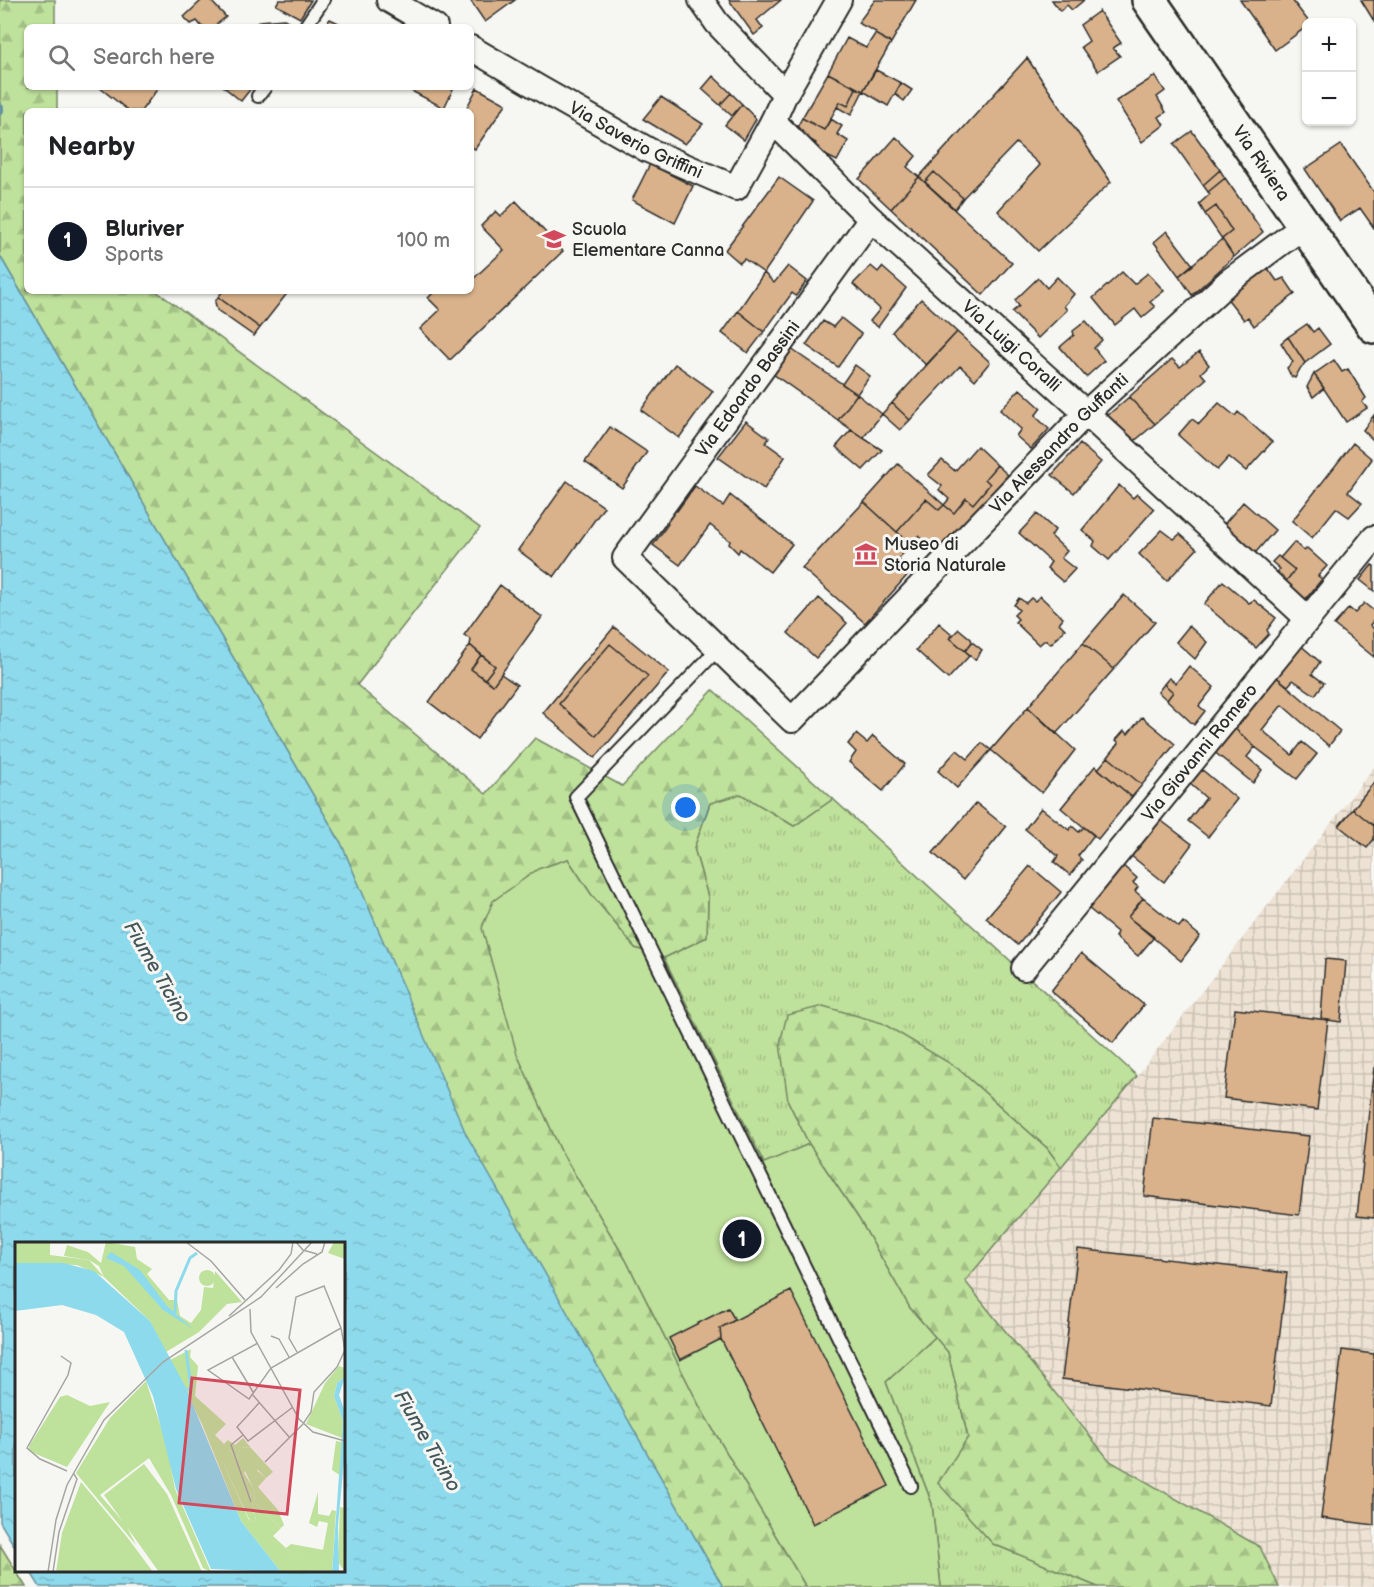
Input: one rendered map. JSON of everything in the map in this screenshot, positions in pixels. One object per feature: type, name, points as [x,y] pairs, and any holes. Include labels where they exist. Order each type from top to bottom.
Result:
[{"type":"street","points":[[389,0],[430,24]]},
{"type":"street","points":[[700,0],[717,23],[785,94]]},
{"type":"street","name":"Via Saverio Griffini","points":[[474,50],[648,150],[736,188],[773,121],[785,94],[839,0]]},
{"type":"street","name":"Via Riviera","points":[[1149,0],[1374,326]]},
{"type":"street","name":"Via Luigi Coralli","points":[[773,121],[871,219],[1308,619]]},
{"type":"street","name":"Via Edoardo Bassini","points":[[625,558],[871,219]]},
{"type":"street","name":"Via Alessandro Guffanti","points":[[625,558],[792,720],[1086,414],[1228,282],[1305,225]]},
{"type":"street","name":"Via Giovanni Romero","points":[[1024,968],[1374,538]]},
{"type":"lane","points":[[307,24],[323,0]]},
{"type":"lane","points":[[718,649],[576,797],[911,1486]]},
{"type":"shaded area","points":[[1374,767],[1374,1587],[1279,1587],[1260,1547],[1110,1461],[965,1281],[1137,1076]]},
{"type":"green space","points":[[0,0],[55,0],[55,24],[24,24],[24,90],[57,90],[57,108],[24,108],[24,294],[160,294],[480,528],[357,685],[486,794],[535,738],[622,786],[713,690],[833,799],[794,826],[741,794],[710,803],[694,848],[708,897],[707,937],[664,958],[635,948],[591,894],[568,859],[517,1054],[561,1151],[626,1260],[701,1409],[806,1587],[723,1587],[465,1134],[341,843],[0,256]]},
{"type":"green space","points":[[741,794],[794,826],[833,799],[1137,1076],[1061,1167],[1047,1148],[956,1067],[788,1101],[809,1144],[764,1164],[664,958],[707,937],[708,897],[694,848],[710,803]]},
{"type":"green space","points":[[568,859],[591,894],[635,948],[664,958],[764,1163],[809,1144],[859,1219],[910,1308],[935,1337],[886,1382],[932,1504],[941,1587],[806,1587],[701,1409],[626,1260],[561,1151],[517,1054],[482,928],[493,901],[538,869]]},
{"type":"green space","points":[[823,1006],[882,1023],[956,1067],[1047,1148],[1061,1167],[965,1281],[1110,1461],[1260,1547],[1279,1587],[1098,1587],[993,1544],[938,1483],[968,1437],[948,1352],[910,1308],[859,1219],[809,1144],[788,1101],[780,1043],[787,1015]]},
{"type":"green space","points":[[935,1337],[948,1352],[993,1544],[1098,1587],[941,1587],[932,1504],[886,1382]]},
{"type":"green space","points":[[0,1545],[26,1587],[0,1587]]},
{"type":"water","name":"Fiume Ticino","points":[[0,256],[341,843],[466,1134],[723,1587],[40,1587],[31,1572],[345,1572],[345,1242],[15,1242],[15,1547],[0,1522]]},
{"type":"building","points":[[202,0],[210,0],[226,17],[217,24],[200,24],[197,21],[191,24],[184,17]]},
{"type":"building","points":[[279,0],[311,0],[300,18],[276,5]]},
{"type":"building","points":[[470,0],[515,0],[485,22]]},
{"type":"building","points":[[729,0],[781,0],[757,20],[763,28],[754,35]]},
{"type":"building","points":[[875,0],[916,0],[891,43],[858,23]]},
{"type":"building","points":[[1052,0],[1084,0],[1072,10],[1067,5],[1060,11]]},
{"type":"building","points":[[1240,0],[1292,0],[1306,18],[1302,18],[1302,30],[1275,50]]},
{"type":"building","points":[[1361,0],[1374,0],[1374,21]]},
{"type":"building","points":[[1099,11],[1121,43],[1113,48],[1120,56],[1098,71],[1081,47],[1089,41],[1080,25]]},
{"type":"building","points":[[284,19],[293,24],[256,24],[259,21]]},
{"type":"building","points":[[330,19],[341,24],[326,24]]},
{"type":"building","points":[[875,34],[891,43],[863,91],[828,73],[847,38],[866,48]]},
{"type":"building","points":[[1027,58],[1111,182],[1038,251],[998,211],[1040,165],[1016,143],[963,198],[934,172],[925,182],[919,177]]},
{"type":"building","points":[[876,70],[901,83],[888,106],[863,91]]},
{"type":"building","points":[[828,73],[856,88],[848,106],[840,102],[824,130],[802,118]]},
{"type":"building","points":[[713,76],[731,93],[720,105],[702,89]]},
{"type":"building","points":[[1155,76],[1165,91],[1157,97],[1166,112],[1159,117],[1164,125],[1142,142],[1116,101]]},
{"type":"building","points":[[901,83],[912,90],[904,101],[895,94]]},
{"type":"building","points":[[477,88],[506,104],[475,149],[474,108],[467,108]]},
{"type":"building","points":[[856,88],[863,91],[851,115],[837,107],[840,102],[848,106]]},
{"type":"building","points":[[103,90],[157,90],[143,108],[125,108]]},
{"type":"building","points":[[228,90],[250,90],[241,101]]},
{"type":"building","points":[[410,90],[453,90],[444,108]]},
{"type":"building","points":[[731,93],[742,104],[732,116],[720,105]]},
{"type":"building","points":[[661,97],[703,124],[685,144],[643,119]]},
{"type":"building","points":[[742,104],[756,119],[744,140],[725,125]]},
{"type":"building","points":[[802,118],[824,130],[831,119],[842,126],[837,134],[848,141],[837,161],[813,149],[816,143],[795,131]]},
{"type":"building","points":[[1192,131],[1220,170],[1203,185],[1174,144]]},
{"type":"building","points":[[896,137],[916,156],[907,167],[919,177],[891,209],[859,179]]},
{"type":"building","points":[[1341,145],[1374,192],[1374,228],[1360,208],[1340,221],[1305,169]]},
{"type":"building","points":[[650,164],[693,186],[675,223],[632,200]]},
{"type":"building","points":[[1220,170],[1225,178],[1208,192],[1203,185]]},
{"type":"building","points":[[934,172],[963,198],[955,209],[925,182]]},
{"type":"building","points":[[779,177],[813,201],[764,273],[744,259],[740,263],[725,250]]},
{"type":"building","points":[[919,177],[1012,263],[983,295],[891,209]]},
{"type":"building","points":[[1225,178],[1263,232],[1234,257],[1222,239],[1232,231],[1216,206],[1205,214],[1199,204],[1210,194],[1208,192]]},
{"type":"building","points":[[516,201],[563,251],[450,360],[420,329],[440,310],[428,298],[432,294],[474,294],[474,278],[504,250],[481,226],[496,211],[501,216]]},
{"type":"building","points":[[1216,206],[1232,231],[1222,239],[1205,214]]},
{"type":"building","points":[[1167,231],[1193,265],[1179,276],[1154,242]]},
{"type":"building","points":[[1222,239],[1234,257],[1192,295],[1179,276]]},
{"type":"building","points":[[1265,264],[1277,281],[1284,278],[1295,294],[1254,326],[1248,317],[1244,320],[1226,297]]},
{"type":"building","points":[[788,266],[807,281],[796,296],[792,293],[764,332],[738,311],[764,273],[774,283]]},
{"type":"building","points":[[871,266],[878,272],[882,267],[906,288],[878,327],[870,321],[880,309],[853,284]]},
{"type":"building","points":[[1122,272],[1134,284],[1148,273],[1164,291],[1150,302],[1155,307],[1142,318],[1135,309],[1115,325],[1093,298]]},
{"type":"building","points":[[1057,277],[1074,294],[1064,306],[1067,310],[1038,338],[1012,312],[1019,306],[1015,300],[1038,278],[1047,288]]},
{"type":"building","points":[[220,294],[287,294],[260,328],[218,297]]},
{"type":"building","points":[[218,297],[260,328],[254,336],[217,310],[215,302]]},
{"type":"building","points":[[921,299],[957,332],[926,365],[892,332]]},
{"type":"building","points":[[738,311],[764,332],[748,353],[722,333]]},
{"type":"building","points":[[841,318],[861,334],[838,367],[806,345],[823,321],[833,327]]},
{"type":"building","points":[[1086,321],[1102,340],[1094,348],[1104,361],[1086,377],[1060,347],[1074,335],[1073,331]]},
{"type":"building","points":[[1307,324],[1313,332],[1318,328],[1330,344],[1305,363],[1288,337]]},
{"type":"building","points":[[957,332],[990,362],[975,380],[960,366],[910,420],[892,403]]},
{"type":"building","points":[[1288,337],[1305,363],[1295,378],[1291,376],[1287,368],[1293,362],[1281,343]]},
{"type":"building","points":[[791,349],[857,394],[838,420],[773,374]]},
{"type":"building","points":[[1199,352],[1209,365],[1201,373],[1206,379],[1155,424],[1129,397],[1172,359],[1180,367]]},
{"type":"building","points":[[1334,360],[1342,372],[1348,369],[1366,398],[1362,402],[1367,408],[1346,422],[1314,374]]},
{"type":"building","points":[[675,364],[713,391],[679,438],[641,410]]},
{"type":"building","points":[[855,365],[870,376],[857,394],[842,384]]},
{"type":"building","points":[[1314,374],[1324,388],[1313,397],[1307,387]]},
{"type":"building","points":[[1020,389],[1041,408],[1035,416],[1049,429],[1031,449],[1016,436],[1021,429],[1000,410]]},
{"type":"building","points":[[857,394],[882,414],[863,438],[838,420]]},
{"type":"building","points":[[1129,397],[1155,424],[1132,443],[1107,416]]},
{"type":"building","points":[[892,403],[910,420],[900,430],[882,414]]},
{"type":"building","points":[[1219,403],[1235,416],[1238,412],[1272,442],[1246,471],[1229,457],[1217,470],[1178,435],[1192,419],[1199,424]]},
{"type":"building","points":[[1374,415],[1374,441],[1363,430]]},
{"type":"building","points":[[746,421],[769,438],[766,443],[785,457],[764,489],[718,457]]},
{"type":"building","points":[[610,427],[647,452],[622,488],[585,462]]},
{"type":"building","points":[[851,430],[882,450],[863,470],[836,447]]},
{"type":"building","points":[[1353,443],[1372,459],[1348,492],[1362,503],[1349,517],[1336,508],[1312,538],[1292,521]]},
{"type":"building","points":[[1080,444],[1101,462],[1074,493],[1052,475]]},
{"type":"building","points":[[977,446],[997,465],[985,479],[990,484],[973,504],[966,498],[954,513],[944,505],[949,499],[939,490],[942,486],[928,475],[942,460],[955,471]]},
{"type":"building","points":[[898,464],[944,505],[939,510],[926,499],[897,532],[864,502]]},
{"type":"building","points":[[997,465],[1008,475],[938,553],[919,536],[911,545],[897,532],[926,499],[939,510],[944,505],[954,513],[966,498],[973,504],[990,484],[985,479]]},
{"type":"building","points":[[567,481],[604,507],[554,577],[518,550]]},
{"type":"building","points":[[1119,485],[1133,498],[1137,494],[1154,509],[1109,560],[1093,546],[1095,541],[1082,530]]},
{"type":"building","points":[[695,486],[723,506],[730,495],[792,544],[770,572],[740,549],[738,553],[729,544],[730,541],[710,525],[680,565],[653,545],[668,524],[663,520],[672,508],[677,511]]},
{"type":"building","points":[[864,502],[911,545],[898,559],[911,571],[865,623],[802,568]]},
{"type":"building","points":[[1243,502],[1275,530],[1251,558],[1220,529]]},
{"type":"building","points":[[1037,514],[1055,530],[1051,536],[1067,551],[1061,558],[1075,569],[1063,582],[1047,568],[1051,562],[1019,533]]},
{"type":"building","points":[[1162,530],[1174,539],[1180,534],[1197,549],[1167,581],[1139,554]]},
{"type":"building","points":[[1294,542],[1304,551],[1307,548],[1327,566],[1318,576],[1322,579],[1301,605],[1282,586],[1295,570],[1280,558]]},
{"type":"building","points":[[1278,556],[1295,570],[1282,586],[1272,578],[1280,569],[1272,562]]},
{"type":"building","points":[[1372,565],[1374,566],[1374,591],[1360,580]]},
{"type":"building","points":[[1223,581],[1249,603],[1254,600],[1276,618],[1267,630],[1269,634],[1256,648],[1204,604]]},
{"type":"building","points":[[500,585],[542,617],[493,685],[485,679],[495,666],[470,645],[471,640],[464,635]]},
{"type":"building","points":[[1124,595],[1155,622],[1114,669],[1083,643]]},
{"type":"building","points":[[1040,596],[1063,618],[1059,623],[1065,629],[1051,644],[1045,640],[1039,645],[1015,622],[1018,619],[1014,615],[1019,610],[1014,605],[1019,598],[1026,603],[1031,598],[1035,601]]},
{"type":"building","points":[[819,598],[847,623],[816,658],[788,633]]},
{"type":"building","points":[[1364,603],[1374,611],[1374,620],[1370,625],[1374,629],[1374,657],[1334,625],[1349,608],[1355,613]]},
{"type":"building","points":[[939,623],[953,635],[950,638],[970,655],[948,679],[916,650]]},
{"type":"building","points":[[1189,626],[1207,642],[1195,659],[1176,642]]},
{"type":"building","points":[[614,627],[669,672],[595,758],[543,713]],"holes":[[[610,644],[648,676],[596,736],[559,704]]]},
{"type":"building","points":[[959,629],[972,642],[965,651],[950,638]]},
{"type":"building","points":[[972,642],[982,650],[975,660],[965,651]]},
{"type":"building","points":[[1083,643],[1114,669],[1056,734],[1028,707]]},
{"type":"building","points":[[610,644],[648,676],[596,736],[559,704]]},
{"type":"building","points":[[1299,644],[1320,662],[1312,674],[1324,683],[1315,695],[1293,680],[1288,686],[1274,675]]},
{"type":"building","points":[[470,645],[481,655],[471,669],[493,685],[501,674],[517,685],[477,739],[429,702]]},
{"type":"building","points":[[481,655],[495,666],[485,679],[471,669]]},
{"type":"building","points":[[1189,666],[1214,687],[1199,706],[1205,711],[1194,725],[1167,700],[1173,692],[1164,684],[1169,678],[1176,683]]},
{"type":"building","points":[[1274,675],[1340,731],[1329,746],[1282,705],[1262,730],[1292,755],[1302,742],[1317,754],[1297,779],[1233,727]]},
{"type":"building","points":[[1164,684],[1173,692],[1167,700],[1158,692]]},
{"type":"building","points":[[1028,707],[1075,750],[1042,793],[991,750]]},
{"type":"building","points":[[1142,717],[1175,744],[1142,785],[1108,757],[1119,743],[1116,740],[1124,731],[1128,734]]},
{"type":"building","points":[[1233,727],[1255,747],[1247,757],[1262,770],[1253,783],[1213,751]]},
{"type":"building","points":[[856,734],[867,743],[873,736],[905,764],[883,791],[849,762],[856,752],[848,744]]},
{"type":"building","points":[[982,743],[991,750],[957,788],[938,771],[957,750],[968,759]]},
{"type":"building","points":[[1108,757],[1142,785],[1132,797],[1098,769]]},
{"type":"building","points":[[1095,766],[1132,797],[1098,839],[1061,808]]},
{"type":"building","points":[[1200,768],[1237,799],[1208,837],[1188,821],[1206,798],[1188,782]]},
{"type":"building","points":[[1374,782],[1374,826],[1353,809]]},
{"type":"building","points":[[976,803],[1006,827],[963,880],[933,853]]},
{"type":"building","points":[[1041,808],[1069,830],[1072,826],[1079,832],[1084,827],[1094,835],[1078,856],[1082,860],[1070,875],[1054,862],[1058,856],[1025,829]]},
{"type":"building","points":[[1353,809],[1374,826],[1374,839],[1367,848],[1339,826]]},
{"type":"building","points":[[1159,819],[1192,844],[1164,882],[1130,855]]},
{"type":"building","points":[[1122,865],[1137,878],[1133,883],[1138,887],[1135,891],[1143,898],[1128,917],[1154,937],[1138,956],[1115,937],[1117,932],[1088,908]]},
{"type":"building","points":[[1030,866],[1061,892],[1018,945],[986,918]]},
{"type":"building","points":[[1143,898],[1179,927],[1183,922],[1200,936],[1181,961],[1128,917]]},
{"type":"building","points":[[1081,953],[1144,1005],[1113,1043],[1051,991]]},
{"type":"building","points":[[1325,959],[1346,961],[1341,1022],[1321,1019]]},
{"type":"building","points":[[1235,1009],[1328,1020],[1317,1110],[1224,1098]]},
{"type":"building","points":[[1374,1067],[1374,1218],[1357,1216]]},
{"type":"building","points":[[1153,1118],[1309,1136],[1299,1215],[1144,1196]]},
{"type":"building","points":[[1078,1249],[1287,1273],[1271,1406],[1062,1379]]},
{"type":"building","points":[[791,1291],[889,1486],[813,1524],[721,1339],[720,1328]]},
{"type":"building","points":[[728,1308],[735,1320],[720,1328],[721,1339],[680,1360],[669,1338]]},
{"type":"building","points":[[1342,1350],[1374,1354],[1374,1525],[1321,1518]]},
{"type":"place","name":"Scuola Elementare Canna","points":[[554,239]]},
{"type":"place","name":"Museo di Storia Naturale","points":[[866,554]]},
{"type":"place","name":"Bluriver","points":[[742,1239]]}]
